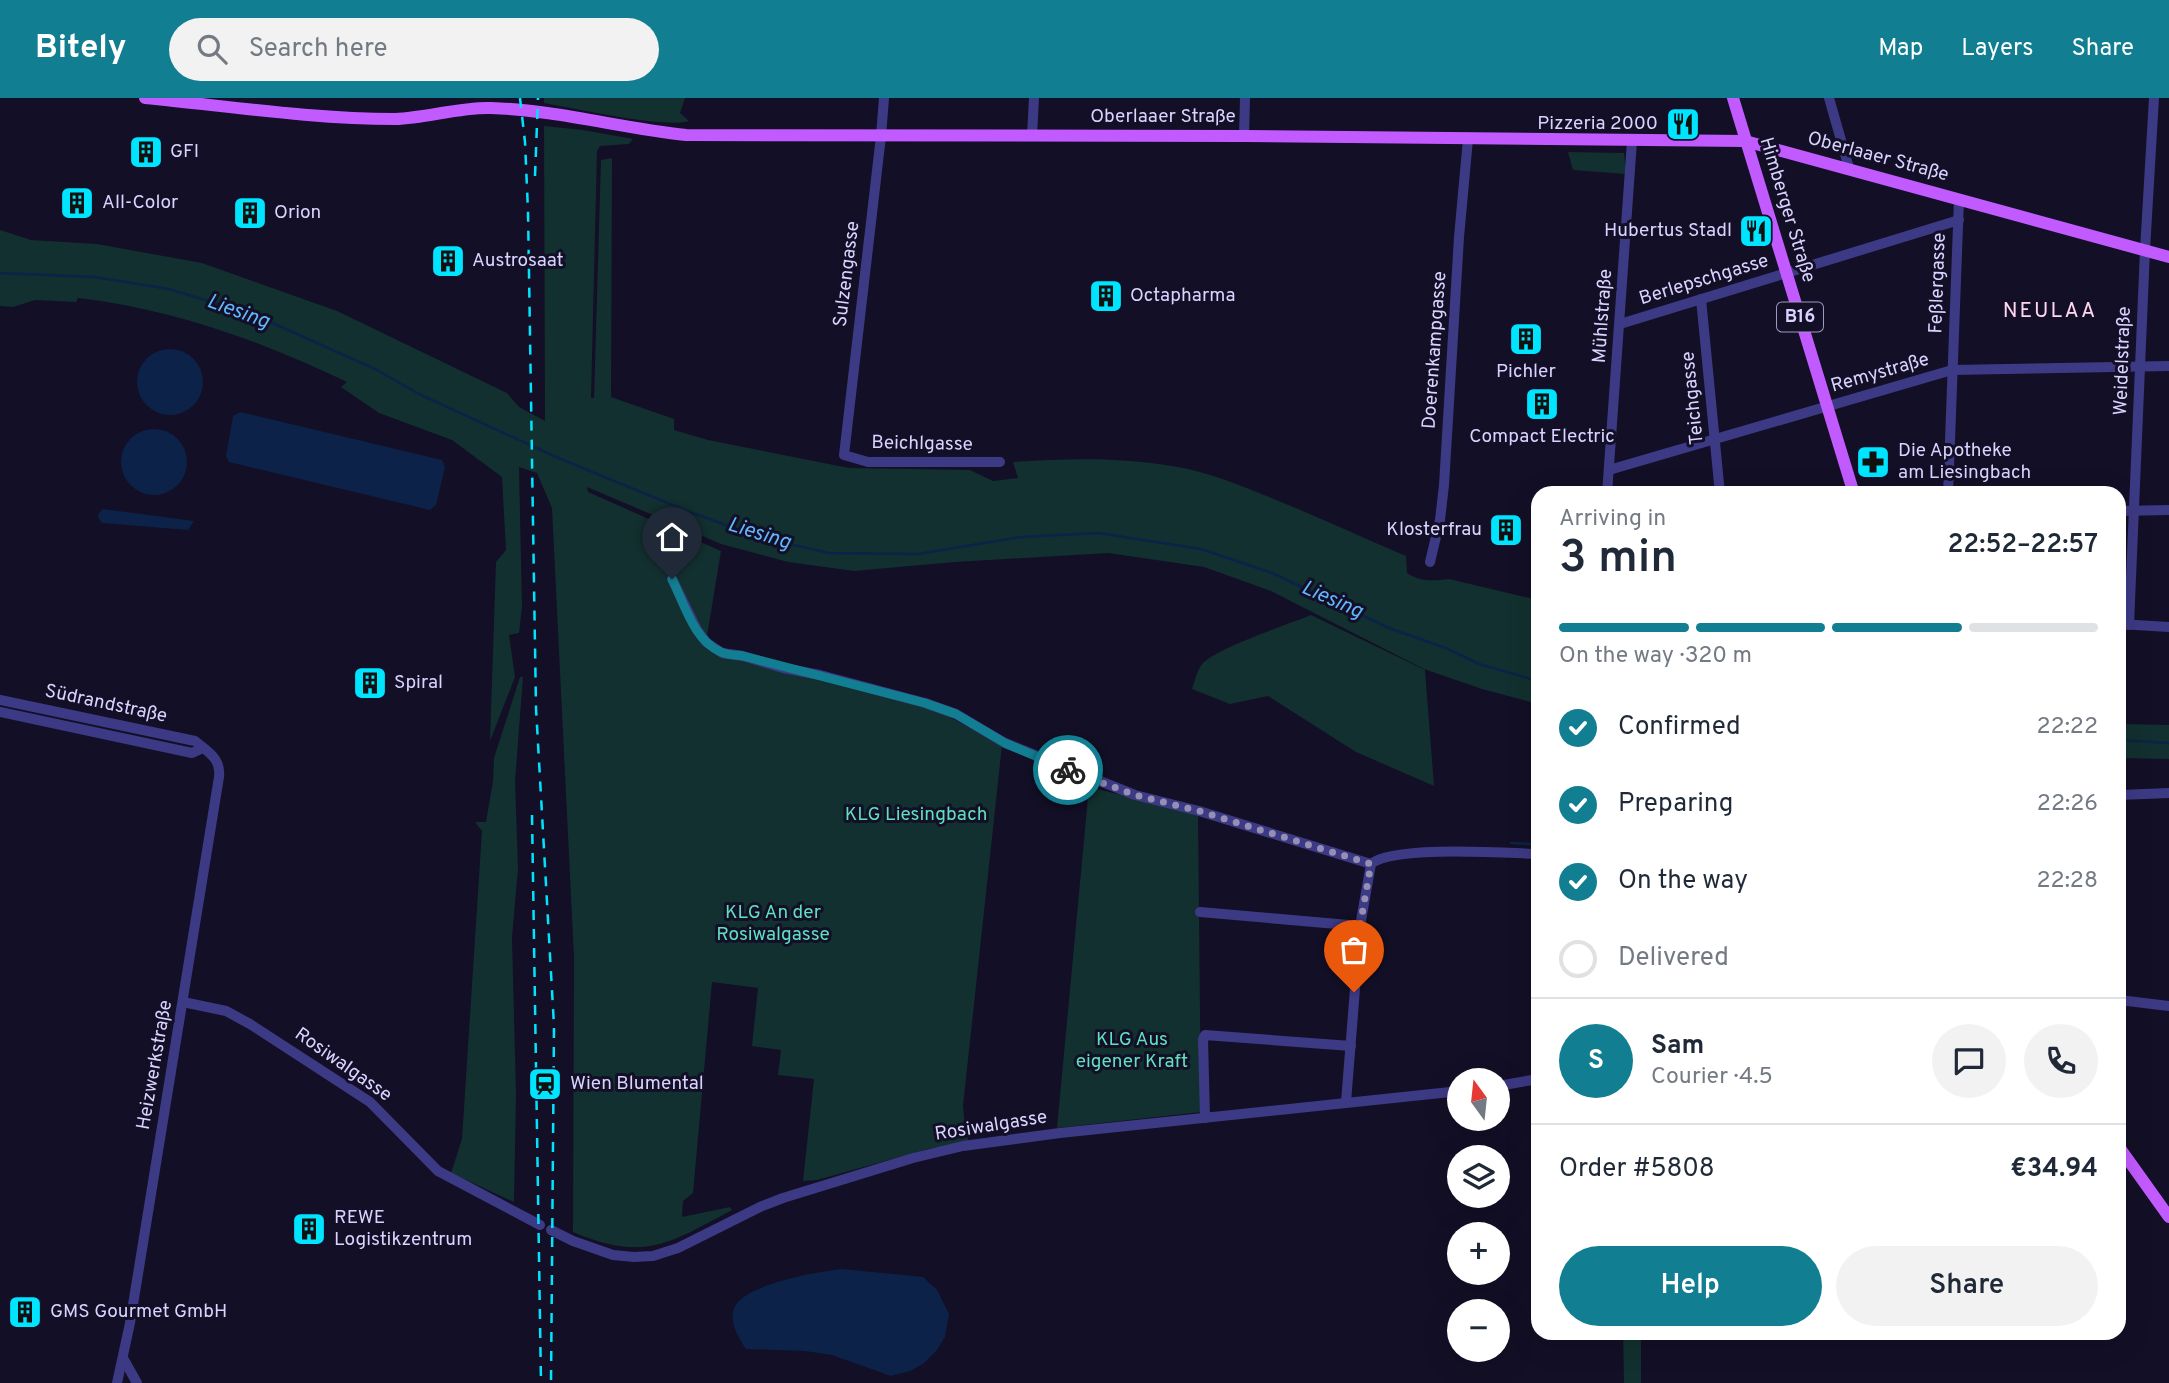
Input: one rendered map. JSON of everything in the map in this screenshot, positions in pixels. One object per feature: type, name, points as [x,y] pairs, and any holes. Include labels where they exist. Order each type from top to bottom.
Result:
[{"type":"main road","name":"Oberlaaer Straße","points":[[145,98],[327,116],[397,119],[489,108],[686,135],[1244,136],[1745,141],[2169,257]]},
{"type":"main road","name":"Himberger Straße","points":[[1733,98],[1852,486]]},
{"type":"main road","points":[[2126,1157],[2169,1217]]},
{"type":"street","name":"Sulzengasse","points":[[844,455],[884,98]]},
{"type":"street","points":[[1032,136],[1034,98]]},
{"type":"street","points":[[1244,136],[1245,98]]},
{"type":"street","points":[[1829,98],[1849,168]]},
{"type":"street","name":"Weidelstraße","points":[[2126,599],[2154,98]]},
{"type":"street","name":"Doerenkampgasse","points":[[1430,562],[1440,520],[1444,485],[1459,237],[1468,139]]},
{"type":"street","name":"Mühlstraße","points":[[1608,486],[1632,141]]},
{"type":"street","name":"Feßlergasse","points":[[1948,486],[1959,200]]},
{"type":"street","name":"Berlepschgasse","points":[[1620,324],[1958,220]]},
{"type":"street","name":"Teichgasse","points":[[1700,299],[1719,486]]},
{"type":"street","name":"Remystraße","points":[[1609,470],[1952,370],[2169,366]]},
{"type":"street","name":"Beichlgasse","points":[[844,455],[868,462],[1000,462]]},
{"type":"street","points":[[2126,511],[2169,510]]},
{"type":"street","points":[[672,579],[697,630],[706,642],[722,653],[743,656],[925,703],[956,714],[1005,743],[1135,795],[1199,811],[1371,864],[1391,855],[1531,854]]},
{"type":"street","points":[[2126,624],[2169,626]]},
{"type":"street","name":"Südrandstraße","points":[[0,700],[195,741],[212,754]]},
{"type":"street","name":"Südrandstraße","points":[[0,712],[192,753],[202,748]]},
{"type":"street","name":"Heizwerkstraße","points":[[117,1383],[219,777],[219,765],[212,754]]},
{"type":"street","points":[[2126,795],[2169,793]]},
{"type":"street","points":[[1346,1102],[1360,926],[1371,864]]},
{"type":"street","points":[[1200,912],[1360,926]]},
{"type":"street","points":[[2126,1001],[2169,1006]]},
{"type":"street","name":"Rosiwalgasse","points":[[183,1002],[226,1012],[250,1024],[369,1102],[388,1118],[438,1171],[540,1225]]},
{"type":"street","points":[[1205,1118],[1205,1035],[1210,1033],[1351,1046]]},
{"type":"street","points":[[1510,1084],[1531,1080]]},
{"type":"street","name":"Rosiwalgasse","points":[[551,1230],[613,1255],[653,1256],[685,1245],[769,1203],[928,1154],[963,1146],[1037,1135],[1447,1092]]},
{"type":"street","points":[[123,1358],[136,1383]]},
{"type":"green space","points":[[544,98],[685,98],[680,113],[689,121],[677,123],[619,117],[544,103]]},
{"type":"green space","points":[[544,126],[633,139],[629,144],[600,146],[597,151],[591,398],[594,398],[601,160],[612,158],[611,397],[674,419],[674,430],[708,440],[849,468],[970,470],[993,481],[1018,478],[1013,462],[1101,460],[1167,465],[1217,477],[1406,556],[1407,573],[1417,578],[1449,579],[1531,598],[1531,702],[1424,669],[1271,591],[1204,567],[1108,553],[854,571],[788,562],[721,544],[587,487],[588,492],[721,551],[706,642],[709,645],[891,696],[946,715],[1002,745],[963,1106],[969,1142],[928,1149],[817,1180],[803,1181],[814,1079],[778,1075],[781,1050],[752,1046],[758,988],[712,982],[693,1193],[683,1201],[682,1217],[730,1207],[732,1210],[690,1232],[655,1245],[619,1246],[597,1241],[573,1232],[574,957],[552,508],[537,473],[519,467],[522,607],[519,633],[509,635],[515,677],[490,741],[496,562],[506,550],[502,477],[452,440],[379,413],[341,387],[347,382],[249,340],[148,310],[78,298],[76,302],[35,300],[13,307],[0,306],[0,230],[31,240],[97,244],[202,263],[337,311],[507,393],[519,407],[545,421]]},
{"type":"green space","points":[[1568,152],[1624,153],[1626,174],[1573,170]]},
{"type":"green space","points":[[1311,615],[1425,670],[1434,786],[1356,752],[1268,696],[1230,704],[1192,689],[1201,666],[1211,657],[1238,643]]},
{"type":"green space","points":[[520,677],[523,677],[515,781],[518,869],[512,937],[516,1094],[514,1202],[451,1173],[462,1139],[482,831],[475,822],[486,822],[494,758]]},
{"type":"green space","points":[[2126,724],[2169,725],[2169,759],[2126,758]]},
{"type":"green space","name":"KLG Aus eigener Kraft","points":[[1089,787],[1198,814],[1201,1112],[1057,1128]]},
{"type":"green space","points":[[1623,1340],[1641,1340],[1641,1383],[1624,1383]]},
{"type":"water","points":[[163,349],[177,349],[189,354],[198,363],[203,382],[201,395],[194,406],[177,415],[163,415],[151,410],[142,401],[137,389],[137,375],[142,363],[151,354]]},
{"type":"water","points":[[240,412],[442,460],[445,467],[436,505],[430,510],[229,462],[226,456],[233,416]]},
{"type":"water","points":[[147,429],[161,429],[173,434],[182,443],[187,462],[185,475],[178,486],[161,495],[147,495],[135,490],[126,481],[121,469],[121,455],[126,443],[135,434]]},
{"type":"water","points":[[103,509],[194,521],[188,530],[102,523],[98,518]]},
{"type":"water","points":[[842,1269],[923,1277],[937,1290],[949,1314],[945,1337],[923,1364],[891,1376],[832,1355],[805,1351],[746,1349],[736,1332],[733,1319],[739,1301],[748,1294],[774,1283]]},
{"type":"waterway","name":"Liesing","points":[[0,273],[95,277],[169,289],[257,316],[377,370],[419,394],[556,457],[687,511],[759,537],[829,553],[918,554],[1021,537],[1098,533],[1201,549],[1272,573],[1389,628],[1448,649],[1479,664],[1531,679]]},
{"type":"waterway","name":"Liesing","points":[[2126,740],[2169,743]]},
{"type":"waterway","points":[[1511,843],[1531,844]]},
{"type":"railway","points":[[520,98],[528,211],[536,708],[554,1026],[551,1383]]},
{"type":"railway","points":[[535,176],[538,98]]},
{"type":"railway","points":[[532,815],[541,1383]]},
{"type":"way so far","points":[[1068,770],[1135,795],[1199,811],[1371,864],[1360,926],[1354,992]]},
{"type":"place","name":"Pizzeria 2000","points":[[1683,124]]},
{"type":"place","name":"GFI","points":[[146,152]]},
{"type":"place","name":"All-Color","points":[[77,203]]},
{"type":"place","name":"Orion","points":[[250,213]]},
{"type":"place","name":"Hubertus Stadl","points":[[1756,231]]},
{"type":"place","name":"Austrosaat","points":[[448,261]]},
{"type":"place","name":"Octapharma","points":[[1106,296]]},
{"type":"place","name":"Pichler","points":[[1526,339]]},
{"type":"place","name":"Compact Electric","points":[[1542,404]]},
{"type":"place","name":"Die Apotheke am Liesingbach","points":[[1873,462]]},
{"type":"place","name":"Klosterfrau","points":[[1506,530]]},
{"type":"place","name":"Spiral","points":[[370,683]]},
{"type":"place","name":"Wien Blumental","points":[[545,1084]]},
{"type":"place","name":"REWE Logistikzentrum","points":[[309,1229]]},
{"type":"place","name":"GMS Gourmet GmbH","points":[[25,1312]]},
{"type":"district","name":"NEULAA","points":[[2050,311]]},
{"type":"route","points":[[672,579],[697,630],[706,642],[722,653],[743,656],[925,703],[956,714],[1005,743],[1068,770]]},
{"type":"park label","name":"KLG Liesingbach","points":[[916,815]]},
{"type":"park label","name":"KLG An der Rosiwalgasse","points":[[773,924]]}]
